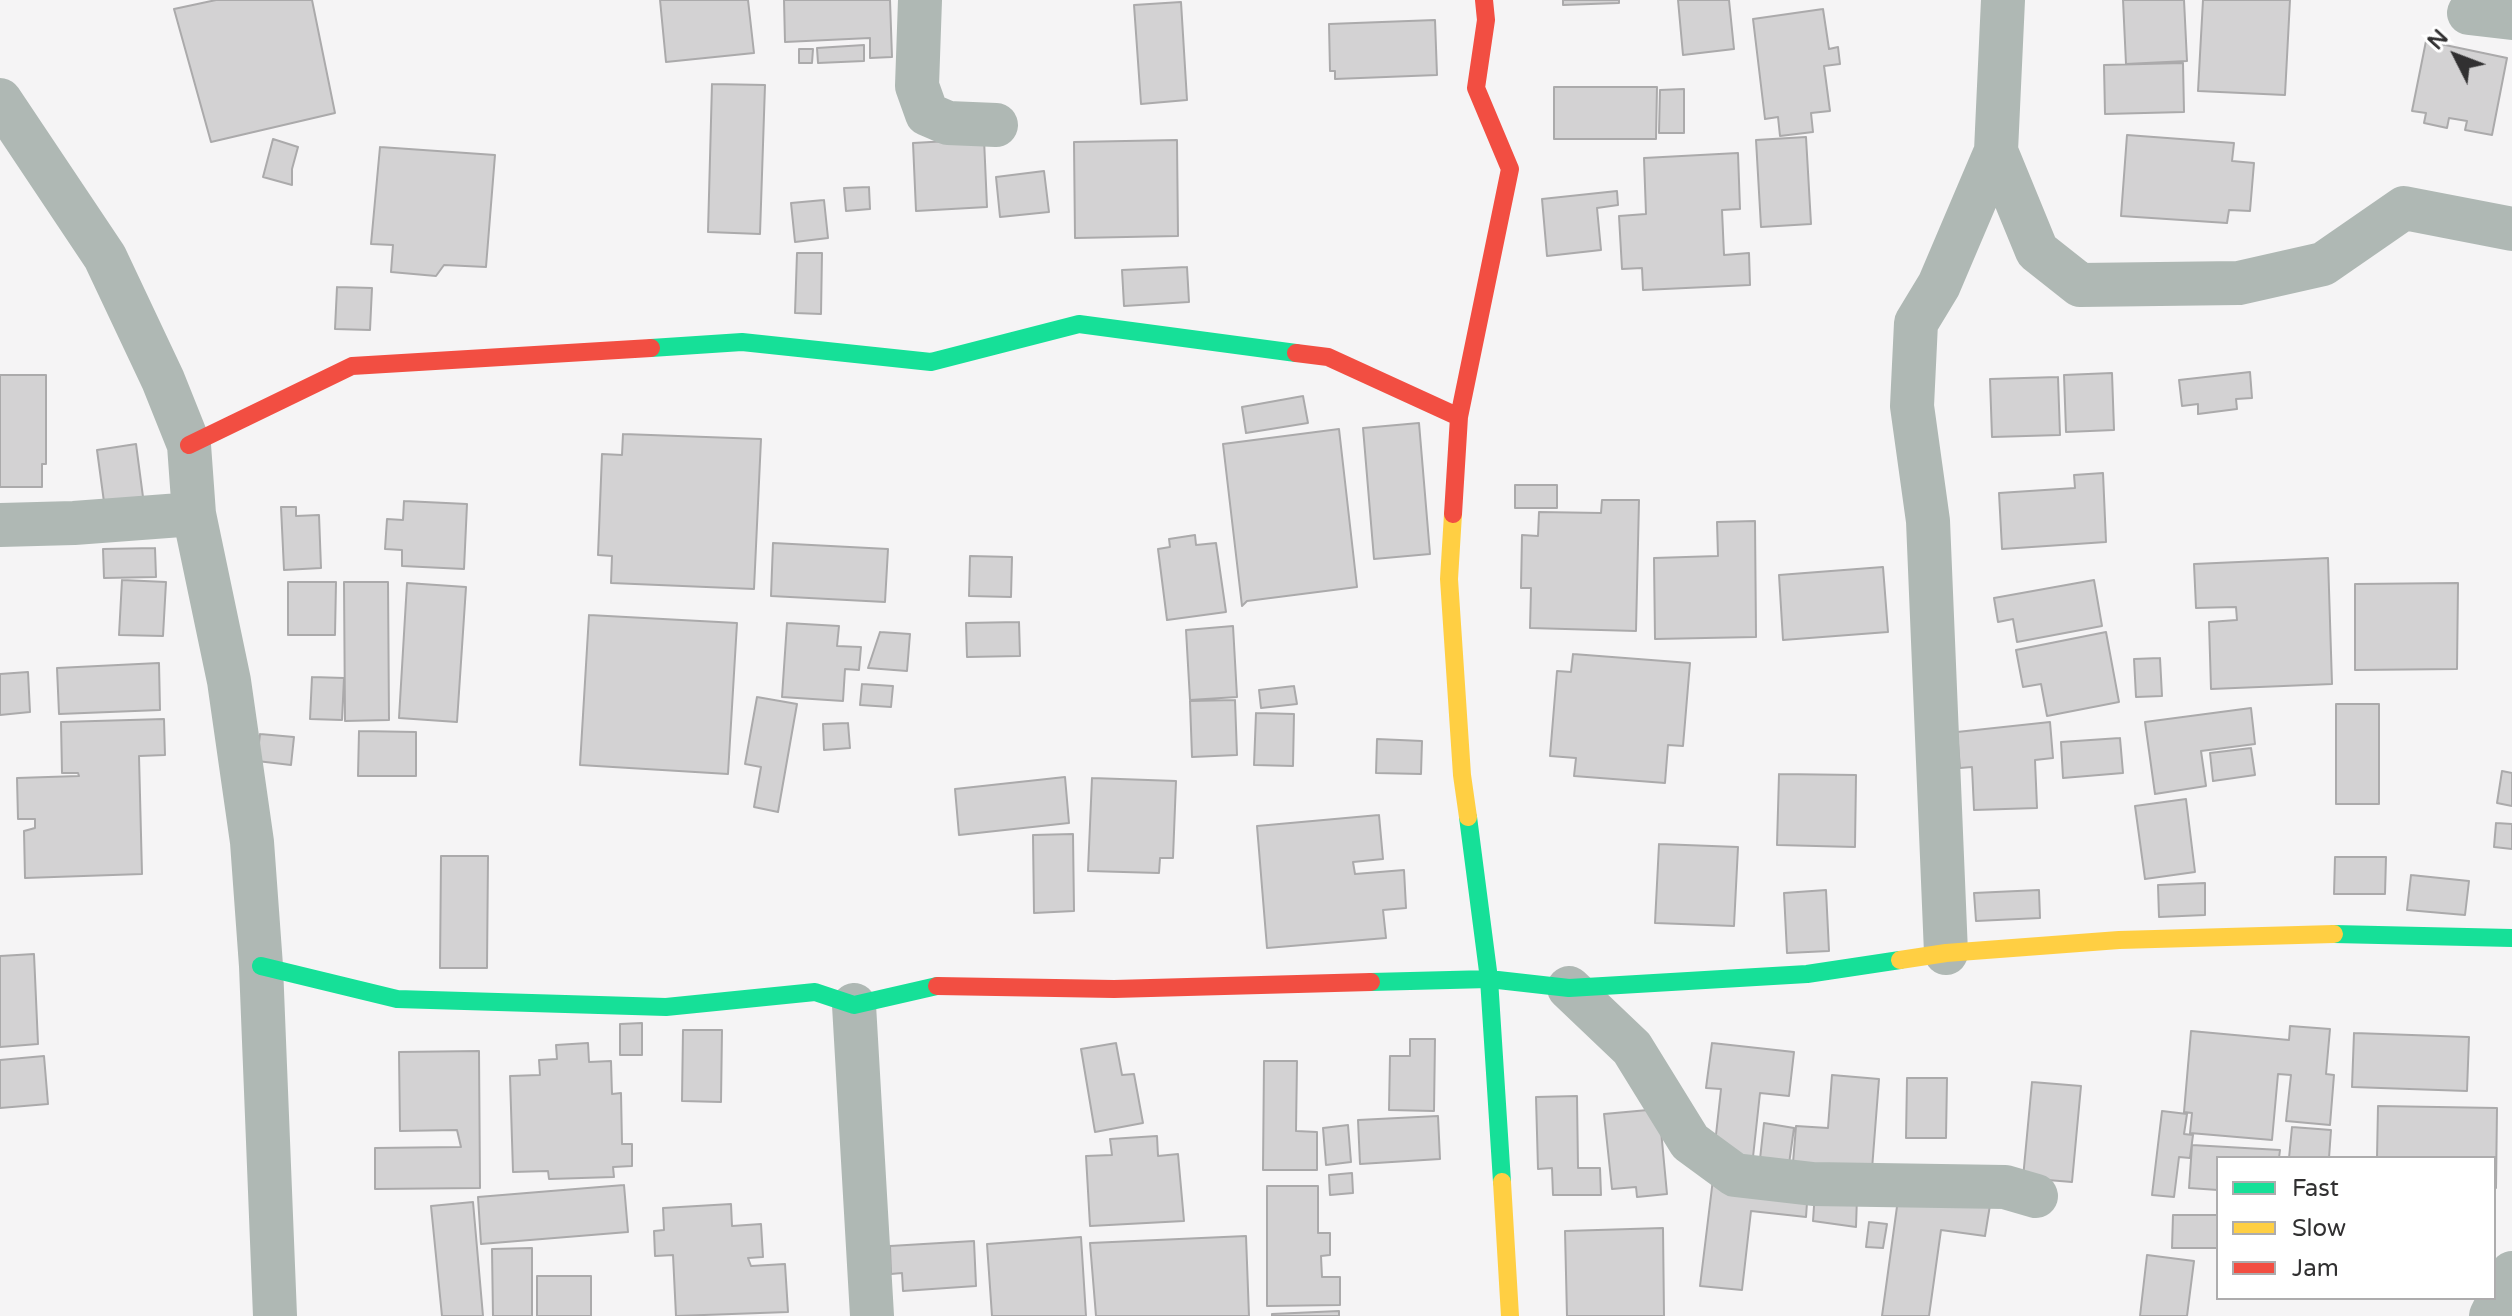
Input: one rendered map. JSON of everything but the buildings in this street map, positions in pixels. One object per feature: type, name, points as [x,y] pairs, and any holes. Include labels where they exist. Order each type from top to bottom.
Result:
[{"type":"street","points":[[920,0],[917,86],[927,114],[948,123],[996,125]]},
{"type":"street","points":[[1484,0],[1486,20],[1476,88],[1510,169],[1459,417],[1449,579],[1462,775],[1489,979],[1510,1316]]},
{"type":"street","points":[[1946,953],[1928,521],[1912,406],[1916,323],[1939,285],[1996,151],[2003,0]]},
{"type":"street","points":[[2469,13],[2512,18]]},
{"type":"street","points":[[0,100],[105,257],[163,380],[189,445],[194,514],[231,695],[252,842],[261,966],[275,1316]]},
{"type":"street","points":[[1996,151],[2037,251],[2080,285],[2239,283],[2323,264],[2404,208],[2512,229]]},
{"type":"street","points":[[189,445],[352,366],[742,342],[931,362],[1079,324],[1328,357],[1459,417]]},
{"type":"street","points":[[0,525],[194,514]]},
{"type":"street","points":[[261,966],[397,999],[666,1007],[815,992],[854,1005],[932,986],[1114,989],[1489,979],[1569,988],[1807,974],[1946,953],[2119,940],[2348,934],[2512,938]]},
{"type":"street","points":[[1569,988],[1632,1048],[1690,1142],[1735,1175],[1813,1184],[2005,1187],[2036,1196]]},
{"type":"street","points":[[854,1005],[872,1316]]},
{"type":"street","points":[[2491,1316],[2512,1273]]},
{"type":"traffic: fast","points":[[651,348],[742,342],[931,362],[1079,324],[1296,353]]},
{"type":"traffic: fast","points":[[1468,817],[1489,979],[1502,1182]]},
{"type":"traffic: fast","points":[[2334,934],[2512,938]]},
{"type":"traffic: fast","points":[[1371,982],[1489,979],[1569,988],[1807,974],[1900,960]]},
{"type":"traffic: fast","points":[[261,966],[397,999],[666,1007],[815,992],[854,1005],[937,986]]},
{"type":"traffic: slow","points":[[1453,514],[1449,579],[1462,775],[1468,817]]},
{"type":"traffic: slow","points":[[1900,960],[1946,953],[2119,940],[2334,934]]},
{"type":"traffic: slow","points":[[1502,1182],[1510,1316]]},
{"type":"traffic: jam","points":[[1453,514],[1459,417],[1510,169],[1476,88],[1486,20],[1484,0]]},
{"type":"traffic: jam","points":[[189,445],[352,366],[651,348]]},
{"type":"traffic: jam","points":[[1296,353],[1328,357],[1459,417]]},
{"type":"traffic: jam","points":[[937,986],[1114,989],[1371,982]]}]
